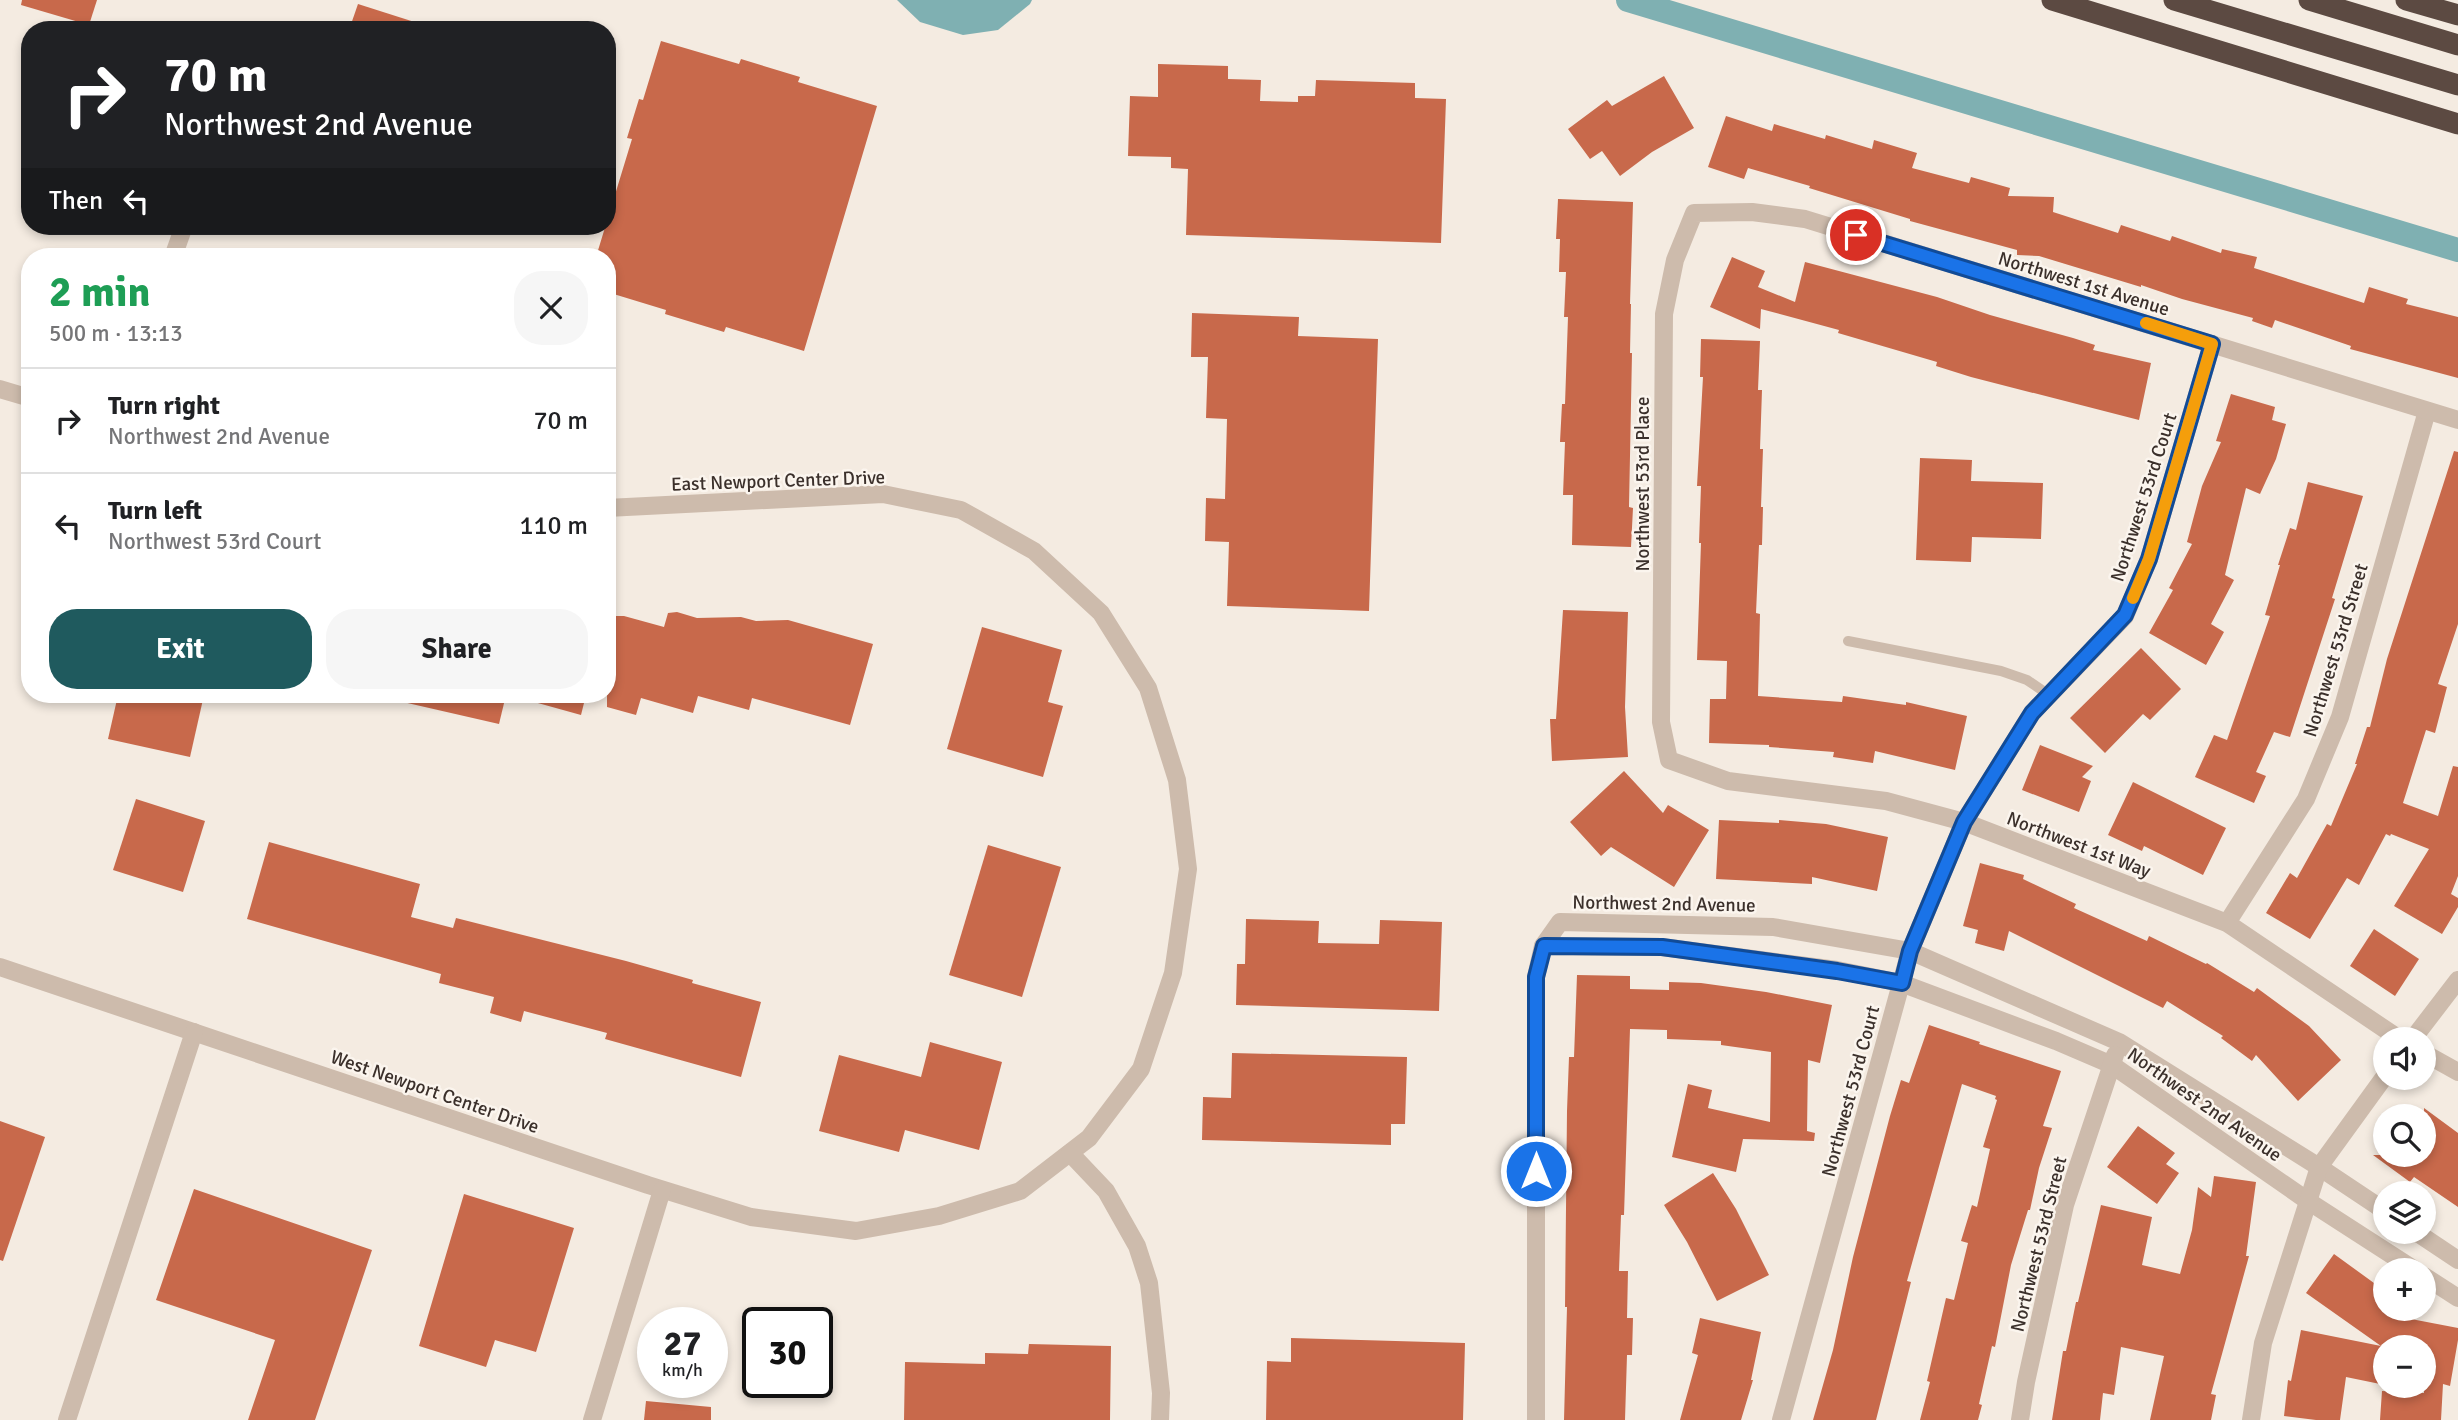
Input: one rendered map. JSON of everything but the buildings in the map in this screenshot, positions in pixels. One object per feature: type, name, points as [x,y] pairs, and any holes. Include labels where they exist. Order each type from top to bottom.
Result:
[{"type":"highway","points":[[2052,0],[2458,124]]},
{"type":"highway","points":[[2174,0],[2458,85]]},
{"type":"highway","points":[[2309,0],[2458,45]]},
{"type":"highway","points":[[2406,0],[2458,16]]},
{"type":"street","name":"Northwest 1st Avenue","points":[[1694,213],[1752,212],[1805,219],[2458,420]]},
{"type":"street","name":"Northwest 53rd Place","points":[[1669,760],[1661,722],[1664,314],[1675,260],[1694,213]]},
{"type":"street","name":"Northwest 53rd Court","points":[[1782,1420],[1910,951],[1964,822],[2032,713],[2125,615],[2149,559],[2212,344]]},
{"type":"street","points":[[0,389],[21,395]]},
{"type":"street","name":"Northwest 53rd Street","points":[[2227,923],[2306,799],[2340,717],[2427,411]]},
{"type":"street","name":"East Newport Center Drive","points":[[616,508],[883,494],[961,510],[1034,551],[1101,613],[1148,688],[1177,780],[1188,869]]},
{"type":"street","name":"Northwest 1st Way","points":[[1669,760],[1728,781],[1886,801],[1964,822],[2227,923],[2382,1027]]},
{"type":"street","name":"West Newport Center Drive","points":[[0,967],[751,1217],[856,1231],[939,1216],[1020,1191],[1089,1138],[1141,1069],[1173,973],[1188,869]]},
{"type":"street","name":"Northwest 2nd Avenue","points":[[1544,946],[1560,922],[1773,927],[1910,951],[2119,1042],[2373,1203]]},
{"type":"street","points":[[1536,1420],[1536,977],[1544,946]]},
{"type":"street","name":"Northwest 2nd Avenue","points":[[1544,946],[1662,947],[1837,971],[1902,983],[2112,1065],[2308,1202],[2396,1258]]},
{"type":"street","points":[[2422,1027],[2458,981]]},
{"type":"street","points":[[67,1420],[194,1031]]},
{"type":"street","name":"Northwest 53rd Street","points":[[2020,1420],[2065,1205],[2119,1042]]},
{"type":"street","points":[[2436,1060],[2458,1073]]},
{"type":"street","points":[[2251,1420],[2263,1343],[2319,1167],[2375,1090]]},
{"type":"street","points":[[1070,1153],[1106,1191],[1138,1246],[1149,1283],[1161,1393],[1160,1420]]},
{"type":"street","points":[[592,1420],[662,1189]]},
{"type":"street","points":[[2433,1244],[2458,1261]]},
{"type":"street","points":[[2436,1284],[2458,1298]]},
{"type":"lane","points":[[1848,641],[2001,671],[2027,680],[2049,695]]},
{"type":"water","points":[[897,0],[1032,0],[998,30],[963,35],[920,22]]},
{"type":"waterway","points":[[1628,0],[2458,250]]},
{"type":"slow traffic","points":[[2133,598],[2149,559],[2212,344],[2146,323]]},
{"type":"route","points":[[1536,1171],[1536,977],[1544,946],[1662,947],[1837,971],[1902,983],[1910,951],[1964,822],[2032,713],[2125,615],[2149,559],[2212,344],[1856,235]]}]
